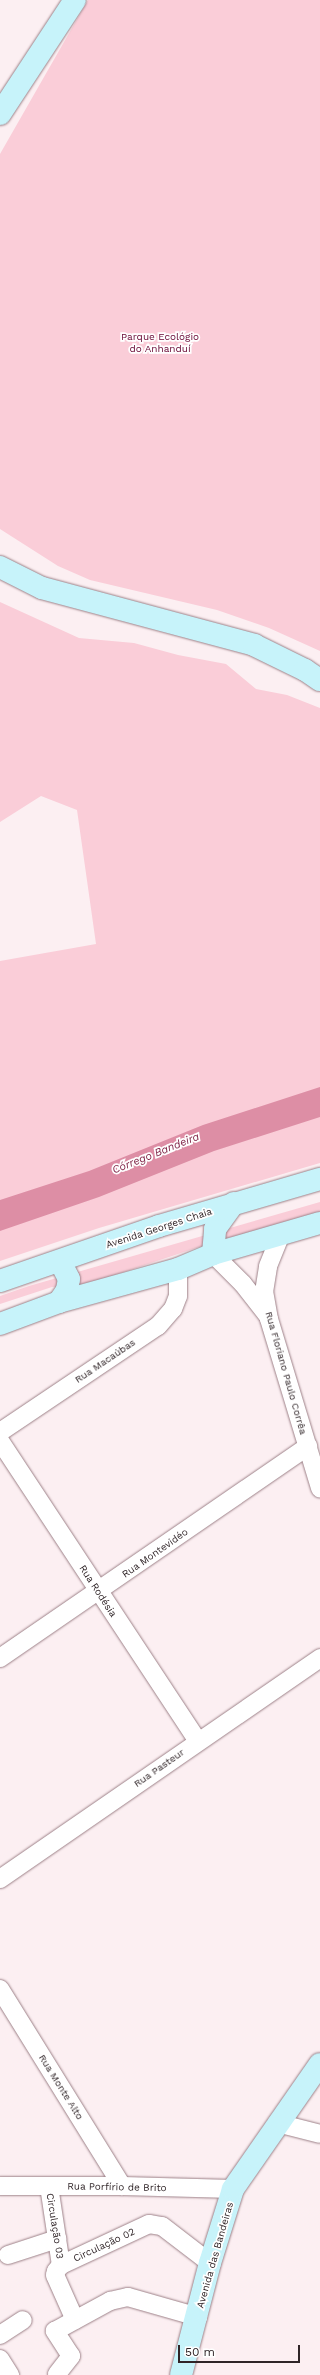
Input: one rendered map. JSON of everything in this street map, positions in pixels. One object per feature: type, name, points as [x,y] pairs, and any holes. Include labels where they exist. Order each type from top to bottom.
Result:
[{"type":"street","points":[[0,114],[75,0]]},
{"type":"street","points":[[0,567],[42,588],[254,645],[306,670],[320,680]]},
{"type":"street","name":"Avenida Georges Chaia","points":[[0,1282],[234,1203],[320,1179]]},
{"type":"street","points":[[234,1203],[215,1229],[213,1254],[243,1284],[269,1319]]},
{"type":"street","points":[[0,1324],[59,1302],[178,1269],[213,1254],[320,1223]]},
{"type":"street","name":"Rua Floriano Paulo Corrêa","points":[[281,1234],[268,1267],[264,1291],[269,1319],[320,1488]]},
{"type":"street","points":[[59,1302],[67,1290],[69,1280],[60,1261]]},
{"type":"street","name":"Rua Macaúbas","points":[[0,1432],[158,1326],[173,1309],[178,1296],[178,1269]]},
{"type":"street","name":"Rua Rodésia","points":[[0,1441],[98,1592],[198,1741]]},
{"type":"street","name":"Rua Montevidéo","points":[[0,1658],[308,1446]]},
{"type":"street","name":"Rua Pasteur","points":[[0,1880],[198,1741],[320,1658]]},
{"type":"street","name":"Rua Monte Alto","points":[[0,1989],[122,2186]]},
{"type":"street","name":"Avenida das Bandeiras","points":[[182,2375],[198,2317],[210,2263],[233,2189],[277,2123],[320,2064]]},
{"type":"street","points":[[277,2123],[320,2134]]},
{"type":"street","name":"Rua Porfírio de Brito","points":[[0,2186],[122,2186],[233,2189]]},
{"type":"street","name":"Circulação 03","points":[[49,2186],[57,2239],[58,2268],[55,2275],[75,2320]]},
{"type":"street","name":"Circulação 02","points":[[58,2268],[154,2223],[162,2226],[210,2263]]},
{"type":"street","points":[[8,2255],[57,2239]]},
{"type":"street","points":[[57,2374],[71,2356],[55,2331],[110,2301],[128,2297],[198,2317]]},
{"type":"street","points":[[0,2335],[23,2320]]},
{"type":"street","points":[[0,2359],[10,2375]]},
{"type":"green space","name":"Parque Ecológio do Anhanduí","points":[[88,0],[320,0],[320,651],[269,628],[217,610],[90,580],[58,566],[0,529],[0,154]]},
{"type":"green space","points":[[0,602],[79,638],[134,643],[178,655],[226,664],[256,689],[287,695],[320,708],[320,1163],[99,1228],[0,1261],[0,961],[96,944],[77,810],[41,796],[0,822]]},
{"type":"green space","points":[[320,1202],[320,1212],[199,1247],[88,1284],[52,1287],[0,1304],[0,1296],[29,1286]]},
{"type":"water","name":"Córrego Bandeira","points":[[320,1087],[320,1117],[214,1151],[99,1197],[0,1231],[0,1200],[89,1171],[203,1125]]}]
